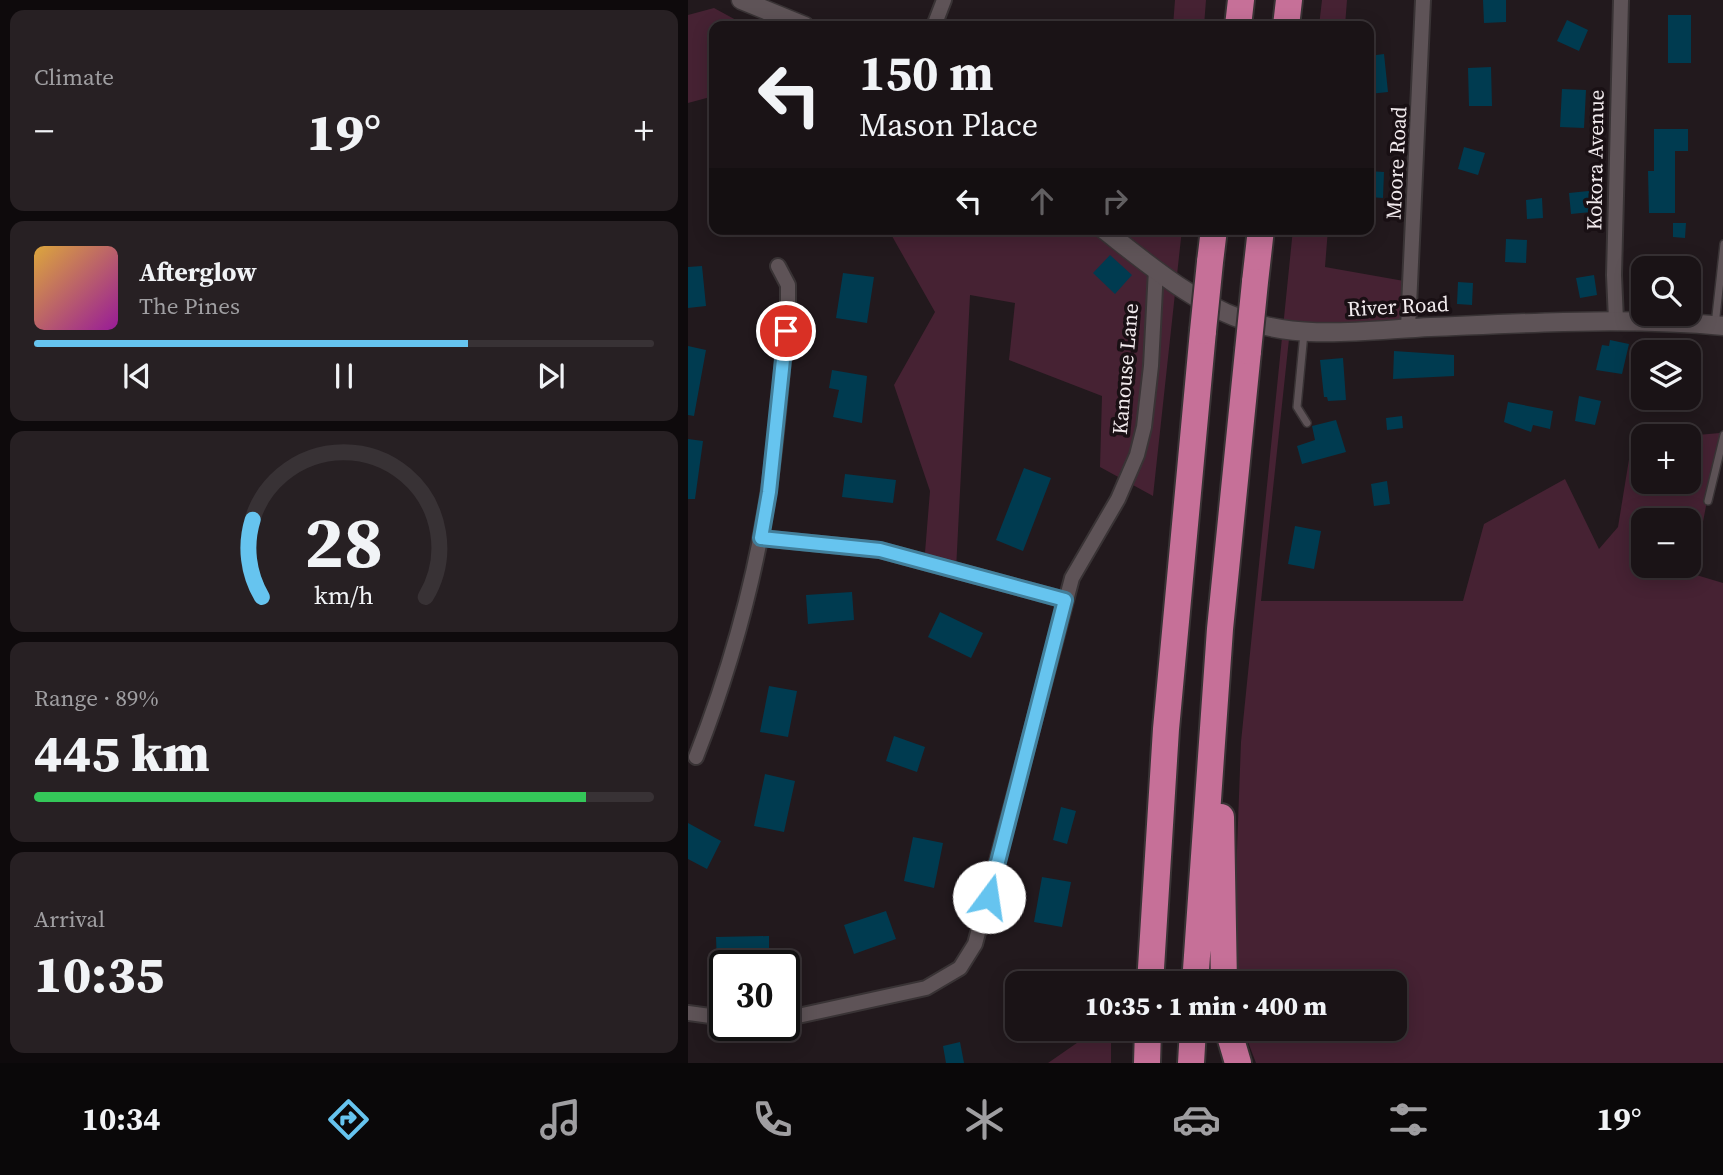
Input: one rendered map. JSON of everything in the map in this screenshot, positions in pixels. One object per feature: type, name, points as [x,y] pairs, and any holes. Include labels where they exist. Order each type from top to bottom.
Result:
[{"type":"highway","points":[[1239,21],[1241,0]]},
{"type":"highway","points":[[1287,21],[1289,0]]},
{"type":"highway","points":[[1151,971],[1166,729],[1213,235]]},
{"type":"highway","points":[[1196,971],[1220,629],[1260,235]]},
{"type":"highway","points":[[1220,629],[1224,971]]},
{"type":"highway","points":[[1147,1063],[1148,1041]]},
{"type":"highway","points":[[1191,1063],[1192,1041]]},
{"type":"highway","points":[[1232,1041],[1238,1063]]},
{"type":"street","points":[[741,0],[793,21]]},
{"type":"street","points":[[936,21],[944,0]]},
{"type":"street","name":"Moore Road","points":[[1408,328],[1423,0]]},
{"type":"street","name":"Kokora Avenue","points":[[1616,320],[1614,275],[1621,0]]},
{"type":"street","name":"River Road","points":[[1111,235],[1204,301],[1239,318],[1304,332],[1616,320],[1719,326]]},
{"type":"street","points":[[696,757],[717,703],[761,538],[769,492],[788,304],[788,285],[778,266]]},
{"type":"street","name":"Kanouse Lane","points":[[800,1016],[926,988],[952,975],[967,958],[982,924],[1065,600],[1085,551],[1118,499],[1137,455],[1144,427],[1156,269]]},
{"type":"street","points":[[761,538],[880,550],[1065,600]]},
{"type":"street","points":[[688,1013],[709,1016]]},
{"type":"lane","points":[[1719,326],[1723,244]]},
{"type":"lane","points":[[1304,332],[1297,407],[1307,424]]},
{"type":"lane","points":[[1708,501],[1723,435]]},
{"type":"shaded area","points":[[1175,0],[1206,0],[1204,21],[1173,21]]},
{"type":"shaded area","points":[[1322,0],[1347,0],[1345,21],[1320,21]]},
{"type":"shaded area","points":[[714,8],[738,21],[709,21],[709,97],[688,103],[688,15]]},
{"type":"shaded area","points":[[891,235],[1181,235],[1153,496],[1100,467],[1102,396],[1009,360],[1015,303],[970,295],[956,570],[924,565],[930,491],[894,385],[935,312]]},
{"type":"shaded area","points":[[1292,235],[1328,235],[1325,267],[1404,281],[1405,334],[1289,339],[1261,601],[1463,601],[1484,524],[1565,479],[1599,549],[1618,527],[1631,447],[1631,494],[1701,494],[1701,435],[1720,433],[1701,532],[1701,508],[1631,508],[1631,578],[1701,576],[1723,583],[1723,1063],[1256,1063],[1248,1041],[1407,1041],[1407,971],[1232,971],[1241,742]]},
{"type":"shaded area","points":[[1080,1041],[1111,1041],[1111,1063],[1048,1063]]},
{"type":"building","points":[[1483,0],[1506,0],[1506,22],[1484,23]]},
{"type":"building","points":[[1668,15],[1691,15],[1691,63],[1668,63]]},
{"type":"building","points":[[1567,20],[1588,30],[1579,51],[1557,41]]},
{"type":"building","points":[[1384,54],[1388,92],[1374,93],[1374,55]]},
{"type":"building","points":[[1491,67],[1492,106],[1469,106],[1468,68]]},
{"type":"building","points":[[1562,89],[1586,90],[1584,128],[1560,127]]},
{"type":"building","points":[[1654,129],[1688,129],[1688,151],[1675,151],[1675,213],[1649,213],[1648,171],[1654,171]]},
{"type":"building","points":[[1464,147],[1485,153],[1478,175],[1458,169]]},
{"type":"building","points":[[1374,171],[1384,172],[1383,198],[1374,197]]},
{"type":"building","points":[[1598,190],[1601,211],[1571,214],[1569,193]]},
{"type":"building","points":[[1542,198],[1543,218],[1527,219],[1526,200]]},
{"type":"building","points":[[1673,223],[1686,223],[1685,238],[1673,237]]},
{"type":"building","points":[[1506,239],[1527,240],[1526,263],[1505,262]]},
{"type":"building","points":[[1110,255],[1132,275],[1115,294],[1093,273]]},
{"type":"building","points":[[702,266],[706,306],[688,308],[688,267]]},
{"type":"building","points":[[843,273],[874,277],[867,323],[836,318]]},
{"type":"building","points":[[1594,275],[1597,295],[1580,298],[1576,278]]},
{"type":"building","points":[[1458,282],[1473,283],[1472,305],[1457,304]]},
{"type":"building","points":[[1610,340],[1629,344],[1622,374],[1596,370],[1602,345],[1609,346]]},
{"type":"building","points":[[688,346],[706,350],[694,416],[688,415]]},
{"type":"building","points":[[1394,351],[1454,355],[1454,376],[1393,379]]},
{"type":"building","points":[[1343,358],[1346,400],[1328,401],[1327,397],[1324,397],[1320,360]]},
{"type":"building","points":[[832,370],[867,376],[862,423],[833,417],[839,390],[829,388]]},
{"type":"building","points":[[1579,396],[1601,401],[1595,425],[1575,421]]},
{"type":"building","points":[[1508,402],[1553,411],[1550,429],[1533,425],[1531,432],[1504,422]]},
{"type":"building","points":[[1402,416],[1403,428],[1387,430],[1386,418]]},
{"type":"building","points":[[1336,420],[1346,452],[1302,464],[1297,446],[1315,440],[1312,426]]},
{"type":"building","points":[[688,439],[703,441],[695,499],[688,499]]},
{"type":"building","points":[[1024,468],[1051,478],[1023,551],[996,540]]},
{"type":"building","points":[[845,474],[896,480],[893,503],[842,497]]},
{"type":"building","points":[[1387,481],[1390,504],[1374,506],[1371,484]]},
{"type":"building","points":[[1295,526],[1321,531],[1314,569],[1288,564]]},
{"type":"building","points":[[852,592],[854,620],[808,624],[806,595]]},
{"type":"building","points":[[940,612],[983,633],[971,658],[928,637]]},
{"type":"building","points":[[769,686],[797,691],[788,737],[760,732]]},
{"type":"building","points":[[894,736],[925,747],[917,772],[886,761]]},
{"type":"building","points":[[765,774],[795,781],[784,832],[754,826]]},
{"type":"building","points":[[1061,807],[1076,811],[1067,844],[1053,840]]},
{"type":"building","points":[[688,823],[721,841],[707,869],[688,859]]},
{"type":"building","points":[[913,837],[943,843],[934,888],[904,881]]},
{"type":"building","points":[[1042,877],[1071,882],[1062,927],[1034,922]]},
{"type":"building","points":[[886,911],[896,939],[854,954],[844,925]]},
{"type":"building","points":[[769,936],[769,950],[716,950],[716,937]]},
{"type":"building","points":[[960,1042],[964,1063],[946,1063],[943,1046]]},
{"type":"route","points":[[786,331],[769,492],[761,538],[880,550],[1065,600],[989,897]]}]
